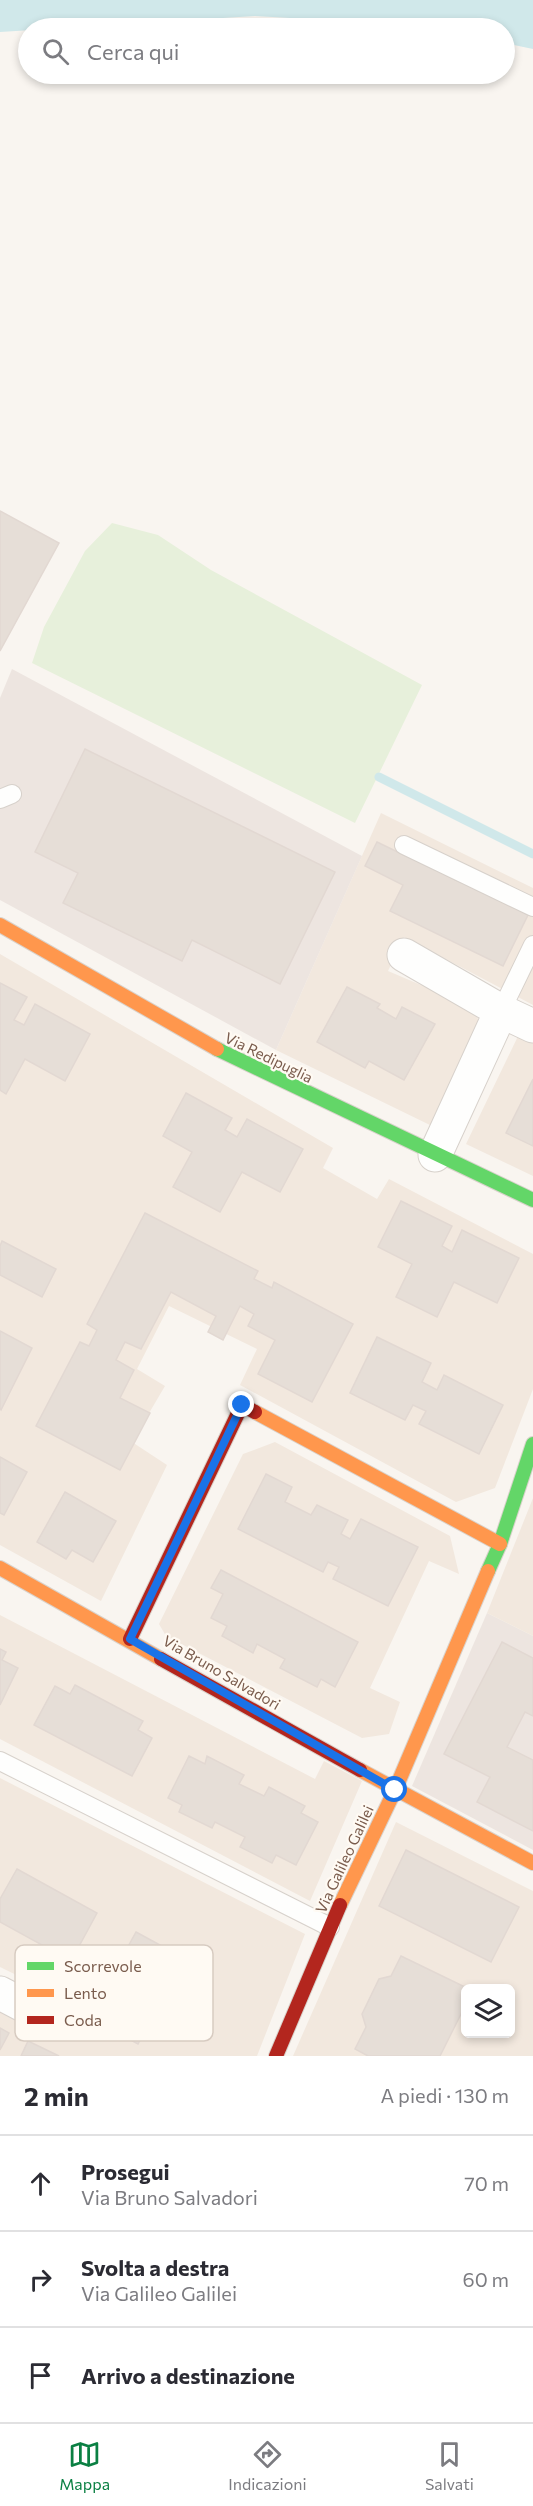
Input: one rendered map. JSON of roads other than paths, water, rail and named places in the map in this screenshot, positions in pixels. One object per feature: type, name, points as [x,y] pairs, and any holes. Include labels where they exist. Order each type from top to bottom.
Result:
[{"type":"street","name":"Via Redipuglia","points":[[0,925],[234,1059],[533,1200]]},
{"type":"street","points":[[404,955],[501,1011],[533,1026]]},
{"type":"street","points":[[435,1155],[501,1011]]},
{"type":"street","points":[[130,1639],[242,1405],[500,1544]]},
{"type":"street","name":"Via Galileo Galilei","points":[[276,2056],[330,1927],[395,1790],[500,1544],[533,1444]]},
{"type":"street","name":"Via Bruno Salvadori","points":[[0,1568],[395,1790],[533,1863]]},
{"type":"street","points":[[0,1993],[15,2001]]},
{"type":"lane","points":[[404,845],[533,907]]},
{"type":"lane","points":[[501,1011],[533,945]]},
{"type":"lane","points":[[0,1761],[330,1927]]},
{"type":"water","points":[[0,0],[533,0],[533,49],[515,45],[515,18],[255,16],[18,18],[18,31],[0,32]]},
{"type":"waterway","points":[[379,777],[533,854]]}]
